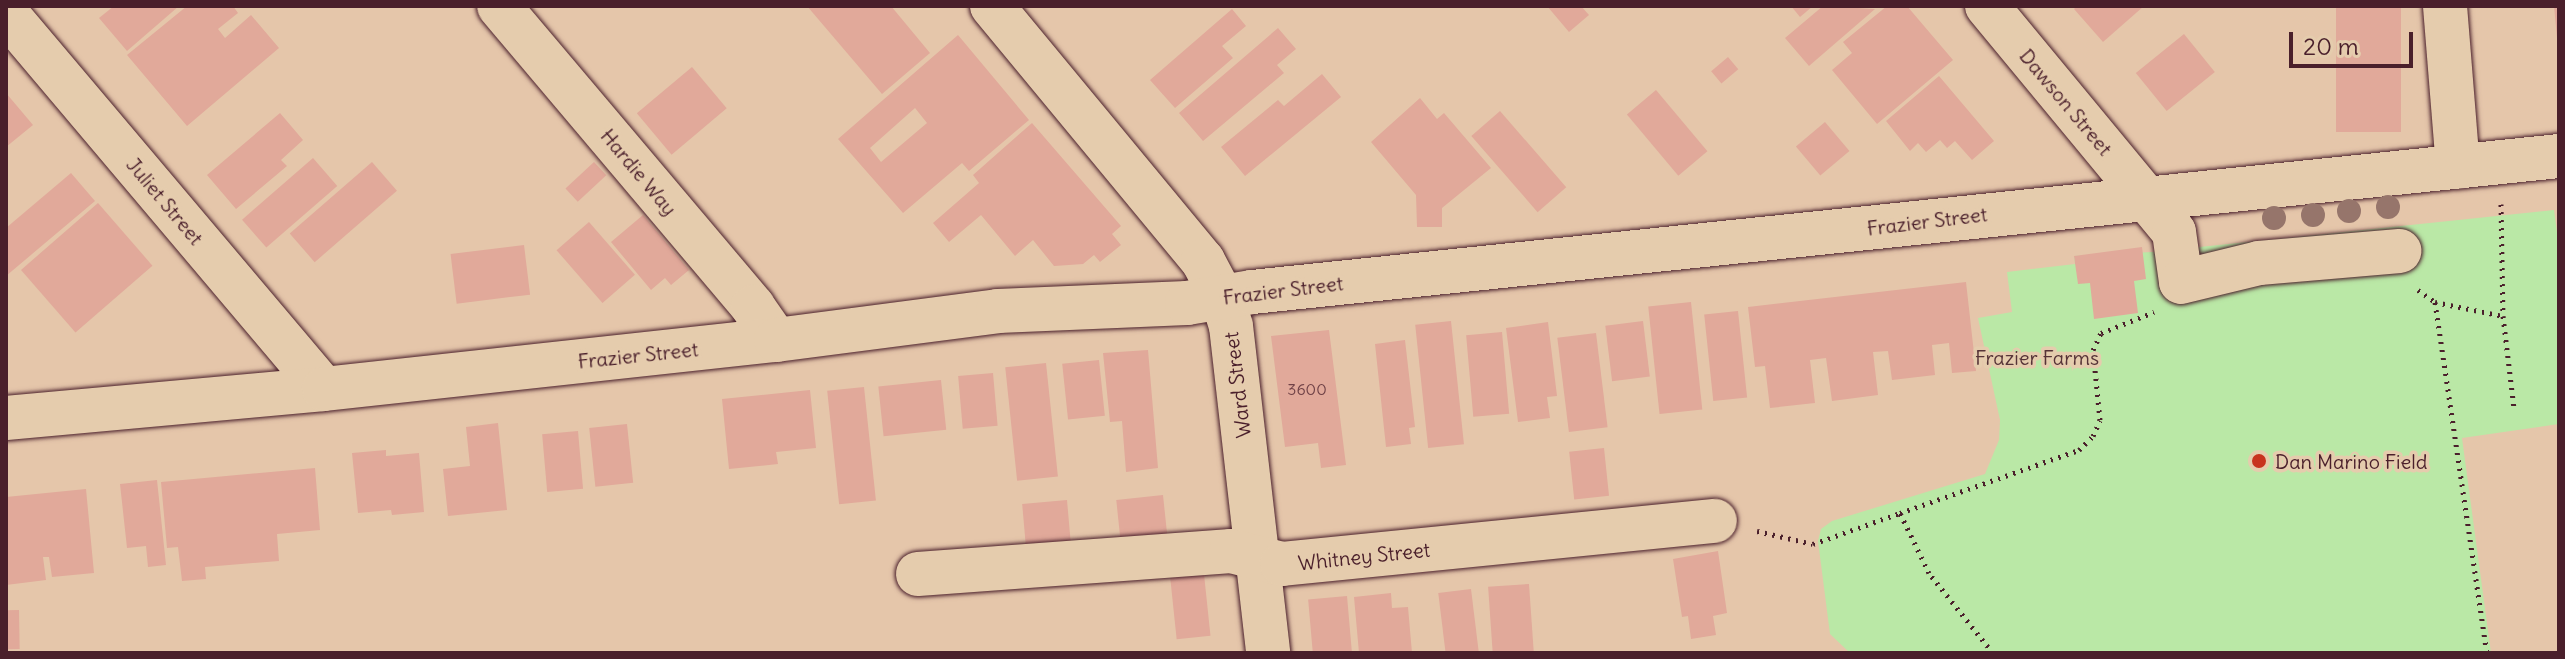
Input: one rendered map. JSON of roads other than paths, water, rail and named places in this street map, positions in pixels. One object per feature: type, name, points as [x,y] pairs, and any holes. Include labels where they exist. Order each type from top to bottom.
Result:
[{"type":"street","name":"Hardie Way","points":[[499,6],[753,307],[776,340]]},
{"type":"street","name":"Ward Street","points":[[992,6],[1203,261],[1222,297],[1231,326],[1268,653]]},
{"type":"street","name":"Dawson Street","points":[[1987,6],[2174,232],[2181,282],[2259,263],[2399,251]]},
{"type":"street","points":[[2445,6],[2458,166]]},
{"type":"street","name":"Juliet Street","points":[[6,13],[324,389]]},
{"type":"street","name":"Frazier Street","points":[[6,418],[324,389],[776,340],[998,311],[1187,303],[2143,198],[2559,156]]},
{"type":"street","name":"Whitney Street","points":[[918,574],[1231,551],[1282,564],[1715,521]]},
{"type":"place","name":"Dan Marino Field","points":[[2259,461]]},
{"type":"park label","name":"Frazier Farms","points":[[2037,357]]}]
